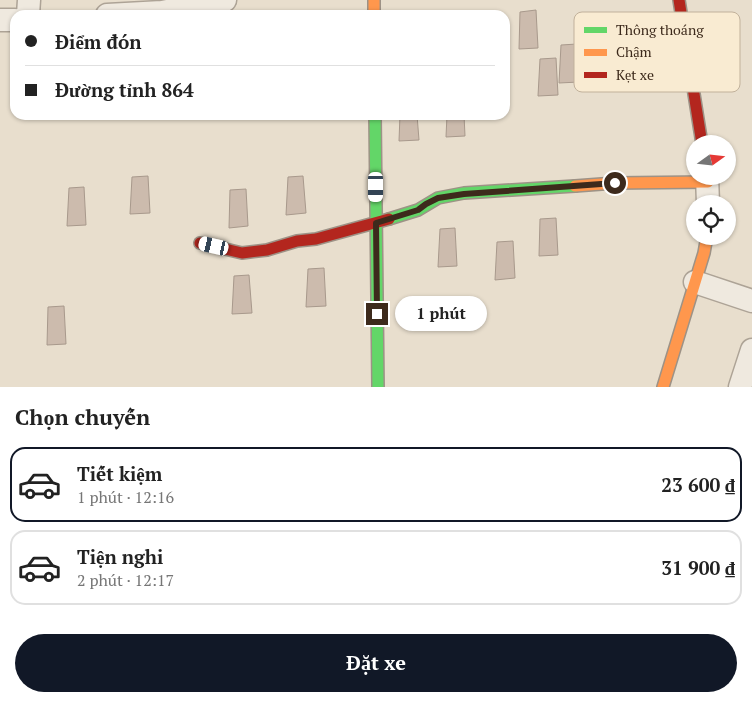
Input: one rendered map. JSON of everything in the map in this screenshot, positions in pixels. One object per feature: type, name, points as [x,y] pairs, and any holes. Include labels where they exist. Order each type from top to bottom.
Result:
[{"type":"street","points":[[172,10],[225,0]]},
{"type":"street","points":[[694,92],[701,135]]},
{"type":"street","points":[[375,120],[378,387]]},
{"type":"street","points":[[200,243],[242,253],[256,252],[376,223],[418,210],[438,198],[464,194],[615,183],[708,187]]},
{"type":"street","points":[[663,387],[705,245]]},
{"type":"street","points":[[695,282],[752,302]]},
{"type":"street","points":[[740,387],[752,350]]},
{"type":"building","points":[[536,10],[538,48],[519,49],[520,12]]},
{"type":"building","points":[[574,44],[574,82],[559,83],[561,45]]},
{"type":"building","points":[[556,58],[558,95],[538,96],[540,59]]},
{"type":"building","points":[[400,120],[417,120],[419,140],[399,141]]},
{"type":"building","points":[[447,120],[464,120],[465,136],[446,137]]},
{"type":"building","points":[[148,176],[150,213],[130,214],[132,177]]},
{"type":"building","points":[[303,176],[306,213],[286,215],[288,177]]},
{"type":"building","points":[[84,187],[86,225],[67,226],[69,188]]},
{"type":"building","points":[[246,189],[248,226],[229,228],[230,190]]},
{"type":"building","points":[[556,218],[558,255],[539,256],[540,219]]},
{"type":"building","points":[[455,228],[457,266],[438,267],[440,229]]},
{"type":"building","points":[[513,241],[515,278],[495,280],[497,242]]},
{"type":"building","points":[[324,268],[326,306],[306,307],[308,269]]},
{"type":"building","points":[[249,275],[252,313],[232,314],[234,276]]},
{"type":"building","points":[[64,306],[66,344],[47,345],[48,307]]},
{"type":"traffic: fast","points":[[375,120],[378,387]]},
{"type":"traffic: fast","points":[[389,219],[418,210],[438,198],[464,193],[575,186]]},
{"type":"traffic: slow","points":[[374,0],[374,10]]},
{"type":"traffic: slow","points":[[575,186],[615,183],[686,182]]},
{"type":"traffic: slow","points":[[663,387],[705,245]]},
{"type":"traffic: jam","points":[[679,0],[681,12]]},
{"type":"traffic: jam","points":[[694,92],[701,135]]},
{"type":"traffic: jam","points":[[200,243],[242,253],[267,250],[389,219]]},
{"type":"route","points":[[377,314],[376,223],[418,210],[438,198],[464,194],[615,183]]}]
